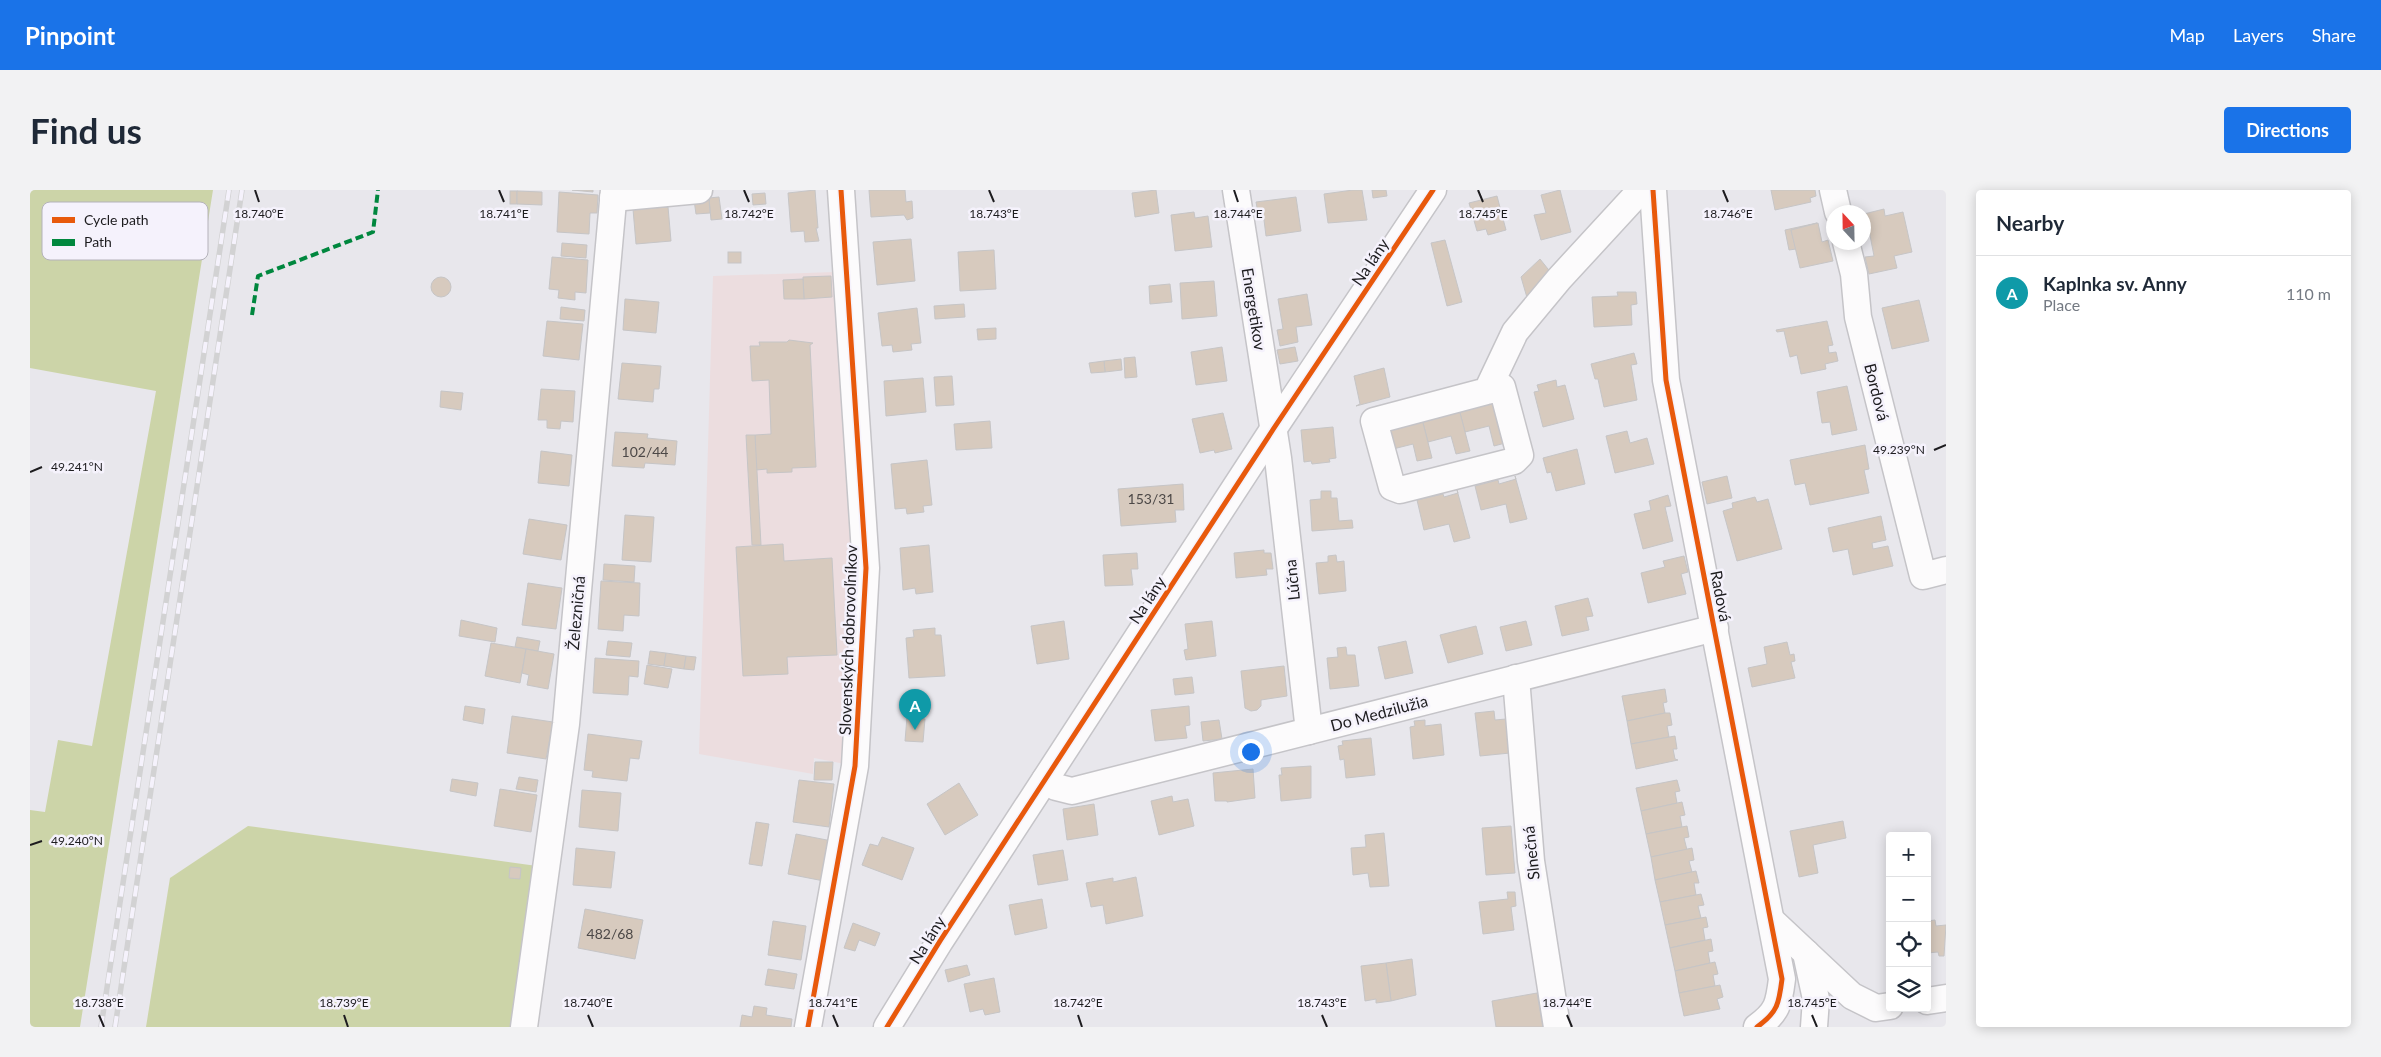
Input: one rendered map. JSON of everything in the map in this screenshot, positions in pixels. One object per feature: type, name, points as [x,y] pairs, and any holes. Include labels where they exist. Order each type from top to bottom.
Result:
[{"type":"street","name":"Železničná","points":[[524,1027],[566,724],[614,194],[698,190]]},
{"type":"street","name":"Slovenských dobrovoľníkov","points":[[808,1027],[855,766],[866,568],[841,190]]},
{"type":"street","name":"Energetikov","points":[[1236,190],[1274,428]]},
{"type":"street","name":"Na lány","points":[[887,1027],[1274,428],[1434,190]]},
{"type":"street","points":[[1487,391],[1502,387],[1520,455],[1514,461],[1400,490],[1392,487],[1374,421],[1487,391],[1515,332],[1559,279],[1642,190]]},
{"type":"street","name":"Radová","points":[[1653,190],[1666,380],[1782,979],[1778,1005],[1768,1019],[1757,1027]]},
{"type":"street","points":[[1833,190],[1836,205]]},
{"type":"street","name":"Bordová","points":[[1848,250],[1854,274],[1858,317],[1923,576],[1946,570]]},
{"type":"street","name":"Lúčna","points":[[1274,428],[1309,731]]},
{"type":"street","name":"Do Medzilužia","points":[[1045,780],[1056,787],[1072,791],[1715,628]]},
{"type":"street","name":"Slnečná","points":[[1516,678],[1530,861],[1557,1027]]},
{"type":"street","points":[[1772,921],[1861,1002],[1876,1008],[1886,1007]]},
{"type":"street","points":[[1806,953],[1816,999],[1814,1027]]},
{"type":"street","points":[[1931,1000],[1946,998]]},
{"type":"shaded area","points":[[835,272],[852,548],[845,764],[814,758],[813,774],[699,754],[713,276]]},
{"type":"green space","points":[[30,190],[213,190],[208,221],[208,202],[42,202],[42,260],[202,260],[80,1027],[30,1027],[30,810],[45,812],[58,740],[92,746],[156,391],[30,368]]},
{"type":"green space","points":[[248,826],[537,866],[518,1027],[146,1027],[170,878]]},
{"type":"building","points":[[572,190],[593,190],[593,192]]},
{"type":"building","points":[[815,190],[818,228],[816,228],[819,241],[805,242],[804,231],[791,232],[788,193]]},
{"type":"building","points":[[869,190],[905,190],[906,202],[912,201],[913,218],[907,220],[904,215],[871,217]]},
{"type":"building","points":[[1156,190],[1159,213],[1135,217],[1132,193]]},
{"type":"building","points":[[1362,190],[1367,220],[1328,223],[1324,194]]},
{"type":"building","points":[[1372,190],[1386,190],[1387,196],[1373,198]]},
{"type":"building","points":[[1560,190],[1571,232],[1541,240],[1534,215],[1546,213],[1541,195]]},
{"type":"building","points":[[1771,190],[1815,190],[1816,196],[1810,198],[1811,202],[1775,210]]},
{"type":"building","points":[[510,191],[517,191],[517,204],[510,204]]},
{"type":"building","points":[[517,191],[542,192],[542,205],[517,204]]},
{"type":"building","points":[[559,192],[598,195],[597,213],[590,213],[589,234],[557,232]]},
{"type":"building","points":[[765,193],[766,204],[753,205],[752,194]]},
{"type":"building","points":[[1497,196],[1506,230],[1488,235],[1486,229],[1477,231],[1469,203]]},
{"type":"building","points":[[719,197],[722,219],[711,220],[709,198]]},
{"type":"building","points":[[1296,197],[1301,231],[1266,236],[1263,212],[1258,213],[1256,202]]},
{"type":"building","points":[[709,199],[710,213],[696,214],[694,200]]},
{"type":"building","points":[[668,207],[671,241],[636,244],[633,209]]},
{"type":"building","points":[[1884,209],[1885,216],[1903,212],[1912,252],[1894,256],[1897,268],[1869,274],[1865,257],[1874,256],[1871,240],[1871,212]]},
{"type":"building","points":[[1194,212],[1195,218],[1208,216],[1212,247],[1175,251],[1171,215]]},
{"type":"building","points":[[1817,223],[1791,230],[1796,249],[1789,250],[1785,230]]},
{"type":"building","points":[[1818,223],[1822,242],[1826,241],[1826,250],[1830,250],[1833,261],[1800,268],[1791,230]]},
{"type":"building","points":[[911,239],[915,281],[877,285],[873,242]]},
{"type":"building","points":[[1445,240],[1462,302],[1447,306],[1431,243]]},
{"type":"building","points":[[562,243],[587,245],[586,258],[561,256]]},
{"type":"building","points":[[994,250],[996,289],[960,291],[958,252]]},
{"type":"building","points":[[728,252],[741,252],[741,263],[728,263]]},
{"type":"building","points":[[552,257],[588,260],[586,293],[575,292],[575,300],[558,298],[559,290],[549,289]]},
{"type":"building","points":[[1540,259],[1552,274],[1528,301],[1521,277]]},
{"type":"building","points":[[831,276],[832,297],[804,299],[803,277]]},
{"type":"building","points":[[437,277],[445,277],[451,283],[451,291],[445,297],[437,297],[431,291],[431,283]]},
{"type":"building","points":[[803,279],[804,299],[784,299],[783,280]]},
{"type":"building","points":[[1214,281],[1217,316],[1182,319],[1180,283]]},
{"type":"building","points":[[1170,284],[1172,302],[1150,304],[1149,286]]},
{"type":"building","points":[[1617,292],[1636,292],[1637,304],[1631,305],[1632,325],[1594,327],[1592,297],[1618,296]]},
{"type":"building","points":[[1307,294],[1312,325],[1296,327],[1298,342],[1280,346],[1277,330],[1283,329],[1278,299]]},
{"type":"building","points":[[625,299],[659,302],[656,333],[623,330]]},
{"type":"building","points":[[1919,300],[1929,341],[1892,349],[1882,308]]},
{"type":"building","points":[[964,304],[965,317],[935,319],[934,306]]},
{"type":"building","points":[[561,307],[585,310],[584,321],[560,319]]},
{"type":"building","points":[[917,308],[921,343],[911,344],[912,350],[893,352],[892,345],[882,346],[878,313]]},
{"type":"building","points":[[547,321],[583,324],[579,360],[543,356]]},
{"type":"building","points":[[1827,321],[1833,345],[1828,346],[1829,353],[1836,352],[1838,361],[1825,364],[1826,369],[1801,374],[1797,355],[1790,357],[1784,331],[1777,332],[1776,330]]},
{"type":"building","points":[[996,328],[996,339],[978,340],[977,329]]},
{"type":"building","points":[[789,340],[813,343],[810,345],[816,467],[792,468],[792,472],[767,473],[767,469],[756,470],[755,435],[771,434],[769,380],[752,381],[750,346],[760,346],[759,342],[787,342]]},
{"type":"building","points":[[1222,347],[1227,381],[1196,385],[1191,352]]},
{"type":"building","points":[[1295,347],[1298,361],[1280,364],[1277,350]]},
{"type":"building","points":[[1634,353],[1637,364],[1631,365],[1637,400],[1604,407],[1598,379],[1595,379],[1591,364]]},
{"type":"building","points":[[1135,357],[1137,377],[1125,378],[1124,358]]},
{"type":"building","points":[[1121,359],[1122,370],[1105,372],[1104,361]]},
{"type":"building","points":[[1104,361],[1105,372],[1091,373],[1089,363]]},
{"type":"building","points":[[622,363],[661,366],[659,389],[654,389],[653,402],[618,399]]},
{"type":"building","points":[[1384,368],[1390,397],[1356,406],[1360,404],[1354,376]]},
{"type":"building","points":[[952,376],[954,405],[936,406],[934,377]]},
{"type":"building","points":[[923,378],[926,412],[886,416],[884,381]]},
{"type":"building","points":[[1556,380],[1557,387],[1565,385],[1574,419],[1543,427],[1534,392],[1539,391],[1537,385]]},
{"type":"building","points":[[1847,386],[1857,430],[1832,435],[1830,422],[1822,423],[1817,392]]},
{"type":"building","points":[[541,389],[575,391],[573,422],[561,421],[560,429],[547,428],[547,420],[538,420]]},
{"type":"building","points":[[441,391],[463,393],[461,410],[440,407]]},
{"type":"building","points":[[1498,399],[1509,442],[1494,446],[1489,426],[1465,432],[1459,409]]},
{"type":"building","points":[[1459,409],[1470,451],[1456,454],[1451,436],[1428,442],[1422,419]]},
{"type":"building","points":[[1223,413],[1232,449],[1215,453],[1214,450],[1200,453],[1192,419]]},
{"type":"building","points":[[1422,419],[1432,458],[1417,461],[1413,444],[1389,450],[1383,429]]},
{"type":"building","points":[[990,421],[992,448],[956,450],[954,424]]},
{"type":"building","points":[[1333,427],[1336,458],[1329,459],[1330,462],[1312,464],[1311,461],[1304,462],[1301,430]]},
{"type":"building","points":[[1627,431],[1630,443],[1647,438],[1654,464],[1615,473],[1606,436]]},
{"type":"building","points":[[615,432],[648,434],[647,438],[677,441],[675,465],[645,463],[644,468],[612,466]]},
{"type":"building","points":[[746,435],[755,435],[761,545],[752,545]]},
{"type":"building","points":[[1865,445],[1869,469],[1864,470],[1869,493],[1810,505],[1805,483],[1795,485],[1790,460]]},
{"type":"building","points":[[1577,449],[1585,484],[1556,491],[1551,472],[1547,473],[1543,458]]},
{"type":"building","points":[[541,451],[572,455],[569,486],[538,483]]},
{"type":"building","points":[[927,460],[932,505],[923,506],[924,512],[907,514],[906,508],[895,509],[891,464]]},
{"type":"building","points":[[1727,476],[1732,498],[1707,504],[1702,482]]},
{"type":"building","points":[[1516,479],[1527,519],[1510,523],[1506,504],[1481,510],[1475,486],[1498,480],[1499,484]]},
{"type":"building","points":[[1183,484],[1184,510],[1175,510],[1176,522],[1121,526],[1118,489]]},
{"type":"building","points":[[1321,491],[1331,491],[1331,498],[1337,498],[1339,521],[1352,520],[1353,528],[1312,531],[1310,500],[1321,499]]},
{"type":"building","points":[[1458,493],[1470,538],[1454,542],[1449,524],[1424,530],[1417,500],[1443,494],[1444,497]]},
{"type":"building","points":[[1668,495],[1671,506],[1665,507],[1673,541],[1643,549],[1634,514],[1651,510],[1649,501]]},
{"type":"building","points":[[1755,497],[1757,502],[1768,499],[1782,549],[1737,561],[1723,511],[1733,508],[1732,503]]},
{"type":"building","points":[[625,515],[654,517],[651,562],[622,560]]},
{"type":"building","points":[[1881,516],[1886,540],[1872,543],[1873,549],[1888,546],[1893,566],[1853,575],[1848,549],[1833,552],[1828,528]]},
{"type":"building","points":[[529,519],[567,525],[561,560],[523,554]]},
{"type":"building","points":[[783,544],[784,561],[832,558],[837,655],[787,657],[788,674],[743,676],[736,547]]},
{"type":"building","points":[[929,545],[933,592],[916,594],[915,588],[903,590],[900,548]]},
{"type":"building","points":[[1264,550],[1264,553],[1271,553],[1273,569],[1266,569],[1267,575],[1236,578],[1234,553]]},
{"type":"building","points":[[1137,553],[1138,569],[1131,569],[1133,585],[1105,586],[1103,555]]},
{"type":"building","points":[[1336,555],[1337,562],[1344,561],[1346,591],[1319,594],[1316,563],[1328,562],[1328,556]]},
{"type":"building","points":[[1684,556],[1688,572],[1681,574],[1686,594],[1648,603],[1641,573],[1665,567],[1663,561]]},
{"type":"building","points":[[604,564],[635,566],[634,582],[603,580]]},
{"type":"building","points":[[601,581],[640,583],[639,616],[624,615],[623,631],[598,629]]},
{"type":"building","points":[[528,583],[562,588],[556,629],[522,625]]},
{"type":"building","points":[[1588,598],[1593,616],[1586,617],[1589,630],[1562,636],[1555,606]]},
{"type":"building","points":[[461,620],[497,628],[495,642],[459,636]]},
{"type":"building","points":[[1064,621],[1069,659],[1037,664],[1031,626]]},
{"type":"building","points":[[1212,621],[1216,656],[1186,660],[1184,650],[1188,649],[1185,624]]},
{"type":"building","points":[[1526,621],[1532,645],[1506,651],[1500,627]]},
{"type":"building","points":[[1476,626],[1483,654],[1448,663],[1440,635]]},
{"type":"building","points":[[935,628],[935,635],[941,635],[945,676],[909,678],[906,638],[914,637],[913,630]]},
{"type":"building","points":[[517,637],[540,641],[538,651],[515,647]]},
{"type":"building","points":[[608,641],[632,643],[630,657],[606,655]]},
{"type":"building","points":[[1406,641],[1413,673],[1385,679],[1378,647]]},
{"type":"building","points":[[1787,642],[1790,655],[1794,654],[1795,661],[1791,662],[1795,678],[1752,687],[1748,668],[1767,664],[1764,647]]},
{"type":"building","points":[[491,643],[526,649],[520,683],[485,676]]},
{"type":"building","points":[[1346,647],[1347,655],[1355,655],[1359,686],[1330,689],[1327,658],[1338,657],[1337,648]]},
{"type":"building","points":[[526,649],[554,654],[548,689],[527,685],[529,675],[522,673]]},
{"type":"building","points":[[650,651],[666,653],[664,666],[648,664]]},
{"type":"building","points":[[666,653],[686,656],[684,669],[664,666]]},
{"type":"building","points":[[686,656],[696,657],[694,670],[684,669]]},
{"type":"building","points":[[595,658],[639,661],[638,677],[629,676],[628,695],[593,693]]},
{"type":"building","points":[[647,665],[672,669],[668,688],[644,684]]},
{"type":"building","points":[[1284,666],[1287,696],[1261,700],[1261,706],[1257,710],[1251,711],[1245,708],[1241,671]]},
{"type":"building","points":[[1192,677],[1194,693],[1175,695],[1173,679]]},
{"type":"building","points":[[1665,689],[1667,702],[1663,703],[1665,713],[1627,721],[1622,696]]},
{"type":"building","points":[[465,706],[485,709],[483,724],[463,720]]},
{"type":"building","points":[[1189,706],[1190,725],[1185,726],[1187,738],[1155,741],[1151,710]]},
{"type":"building","points":[[1494,711],[1495,720],[1506,719],[1510,753],[1480,756],[1475,713]]},
{"type":"building","points":[[1670,713],[1672,725],[1667,726],[1669,737],[1631,744],[1627,721]]},
{"type":"building","points":[[512,716],[553,722],[546,759],[507,753]]},
{"type":"building","points":[[907,717],[925,719],[923,742],[905,741]]},
{"type":"building","points":[[1219,720],[1222,739],[1203,741],[1201,722]]},
{"type":"building","points":[[1425,720],[1425,726],[1441,724],[1444,755],[1413,759],[1410,727],[1415,726],[1414,721]]},
{"type":"building","points":[[588,734],[642,741],[639,759],[630,758],[627,781],[592,777],[593,771],[584,770]]},
{"type":"building","points":[[1675,736],[1677,749],[1673,749],[1675,759],[1678,760],[1636,769],[1631,744]]},
{"type":"building","points":[[1371,738],[1375,775],[1346,778],[1344,759],[1340,760],[1338,746],[1343,745],[1342,741]]},
{"type":"building","points":[[815,762],[833,762],[832,780],[814,780]]},
{"type":"building","points":[[1311,766],[1311,798],[1281,801],[1279,775],[1282,775],[1281,768]]},
{"type":"building","points":[[1253,769],[1255,798],[1227,802],[1215,801],[1213,773]]},
{"type":"building","points":[[519,777],[538,780],[536,792],[516,789]]},
{"type":"building","points":[[452,779],[478,783],[476,796],[450,791]]},
{"type":"building","points":[[799,780],[834,784],[829,827],[793,822]]},
{"type":"building","points":[[1677,780],[1680,791],[1675,792],[1677,803],[1641,811],[1636,788]]},
{"type":"building","points":[[959,783],[978,815],[945,835],[927,804]]},
{"type":"building","points":[[500,789],[537,795],[531,832],[494,826]]},
{"type":"building","points":[[582,790],[621,793],[618,831],[579,827]]},
{"type":"building","points":[[1172,796],[1173,802],[1188,799],[1194,826],[1159,835],[1151,801]]},
{"type":"building","points":[[1682,802],[1685,815],[1680,816],[1682,827],[1646,834],[1641,811]]},
{"type":"building","points":[[1094,804],[1098,835],[1067,840],[1063,809]]},
{"type":"building","points":[[1843,821],[1846,838],[1813,845],[1818,873],[1799,877],[1790,831]]},
{"type":"building","points":[[756,822],[769,824],[762,866],[749,864]]},
{"type":"building","points":[[1511,826],[1515,873],[1486,875],[1482,828]]},
{"type":"building","points":[[1687,826],[1689,837],[1684,838],[1687,850],[1651,857],[1646,834]]},
{"type":"building","points":[[1384,833],[1389,886],[1370,887],[1368,873],[1353,875],[1351,848],[1366,847],[1365,835]]},
{"type":"building","points":[[796,834],[832,841],[824,881],[788,874]]},
{"type":"building","points":[[882,837],[914,848],[902,880],[862,865],[870,844],[878,846]]},
{"type":"building","points":[[576,848],[615,852],[611,888],[573,885]]},
{"type":"building","points":[[1692,848],[1694,860],[1689,861],[1692,872],[1655,880],[1651,857]]},
{"type":"building","points":[[1063,850],[1068,880],[1038,885],[1033,855]]},
{"type":"building","points":[[510,867],[521,868],[520,879],[509,878]]},
{"type":"building","points":[[1696,871],[1699,883],[1694,883],[1696,895],[1660,902],[1655,880]]},
{"type":"building","points":[[1136,877],[1143,916],[1106,924],[1103,905],[1091,907],[1086,883],[1113,878],[1113,882]]},
{"type":"building","points":[[1507,892],[1515,892],[1516,906],[1511,907],[1514,930],[1483,934],[1479,902],[1508,899]]},
{"type":"building","points":[[1701,894],[1704,905],[1698,906],[1701,918],[1665,925],[1660,902]]},
{"type":"building","points":[[1042,899],[1047,928],[1015,935],[1009,905]]},
{"type":"building","points":[[585,909],[643,920],[635,959],[578,948]]},
{"type":"building","points":[[1706,917],[1708,927],[1703,928],[1705,940],[1670,948],[1665,925]]},
{"type":"building","points":[[1931,920],[1935,920],[1936,926],[1946,925],[1944,956],[1939,956],[1938,952],[1931,953]]},
{"type":"building","points":[[773,921],[806,926],[801,960],[768,955]]},
{"type":"building","points":[[853,923],[880,933],[875,946],[859,940],[855,951],[844,948]]},
{"type":"building","points":[[1711,939],[1713,951],[1708,952],[1710,963],[1675,971],[1670,948]]},
{"type":"building","points":[[1412,959],[1416,995],[1391,1001],[1386,963]]},
{"type":"building","points":[[1715,962],[1718,974],[1713,975],[1715,986],[1679,993],[1675,971]]},
{"type":"building","points":[[1386,963],[1391,1001],[1376,1003],[1376,999],[1365,1001],[1361,966]]},
{"type":"building","points":[[967,965],[970,975],[948,982],[945,970]]},
{"type":"building","points":[[768,969],[797,974],[794,989],[765,985]]},
{"type":"building","points":[[994,978],[1000,1012],[985,1015],[983,1009],[970,1012],[964,984]]},
{"type":"building","points":[[1720,985],[1723,997],[1717,999],[1720,1009],[1684,1016],[1679,993]]},
{"type":"building","points":[[1537,993],[1543,1027],[1496,1027],[1492,1001]]},
{"type":"building","points":[[754,1006],[767,1008],[766,1015],[792,1019],[791,1027],[740,1027],[742,1015],[752,1017]]},
{"type":"railway","points":[[101,1027],[229,190]]},
{"type":"railway","points":[[115,1027],[242,190]]},
{"type":"marked path","points":[[252,315],[258,276],[373,232],[378,190]]},
{"type":"cycle path","points":[[808,1027],[855,766],[866,568],[841,190]]},
{"type":"cycle path","points":[[887,1027],[940,941],[1274,428],[1433,190]]},
{"type":"cycle path","points":[[1653,190],[1666,380],[1782,979],[1780,995],[1773,1012],[1757,1027]]},
{"type":"place","name":"Kaplnka sv. Anny","points":[[915,730]]}]
